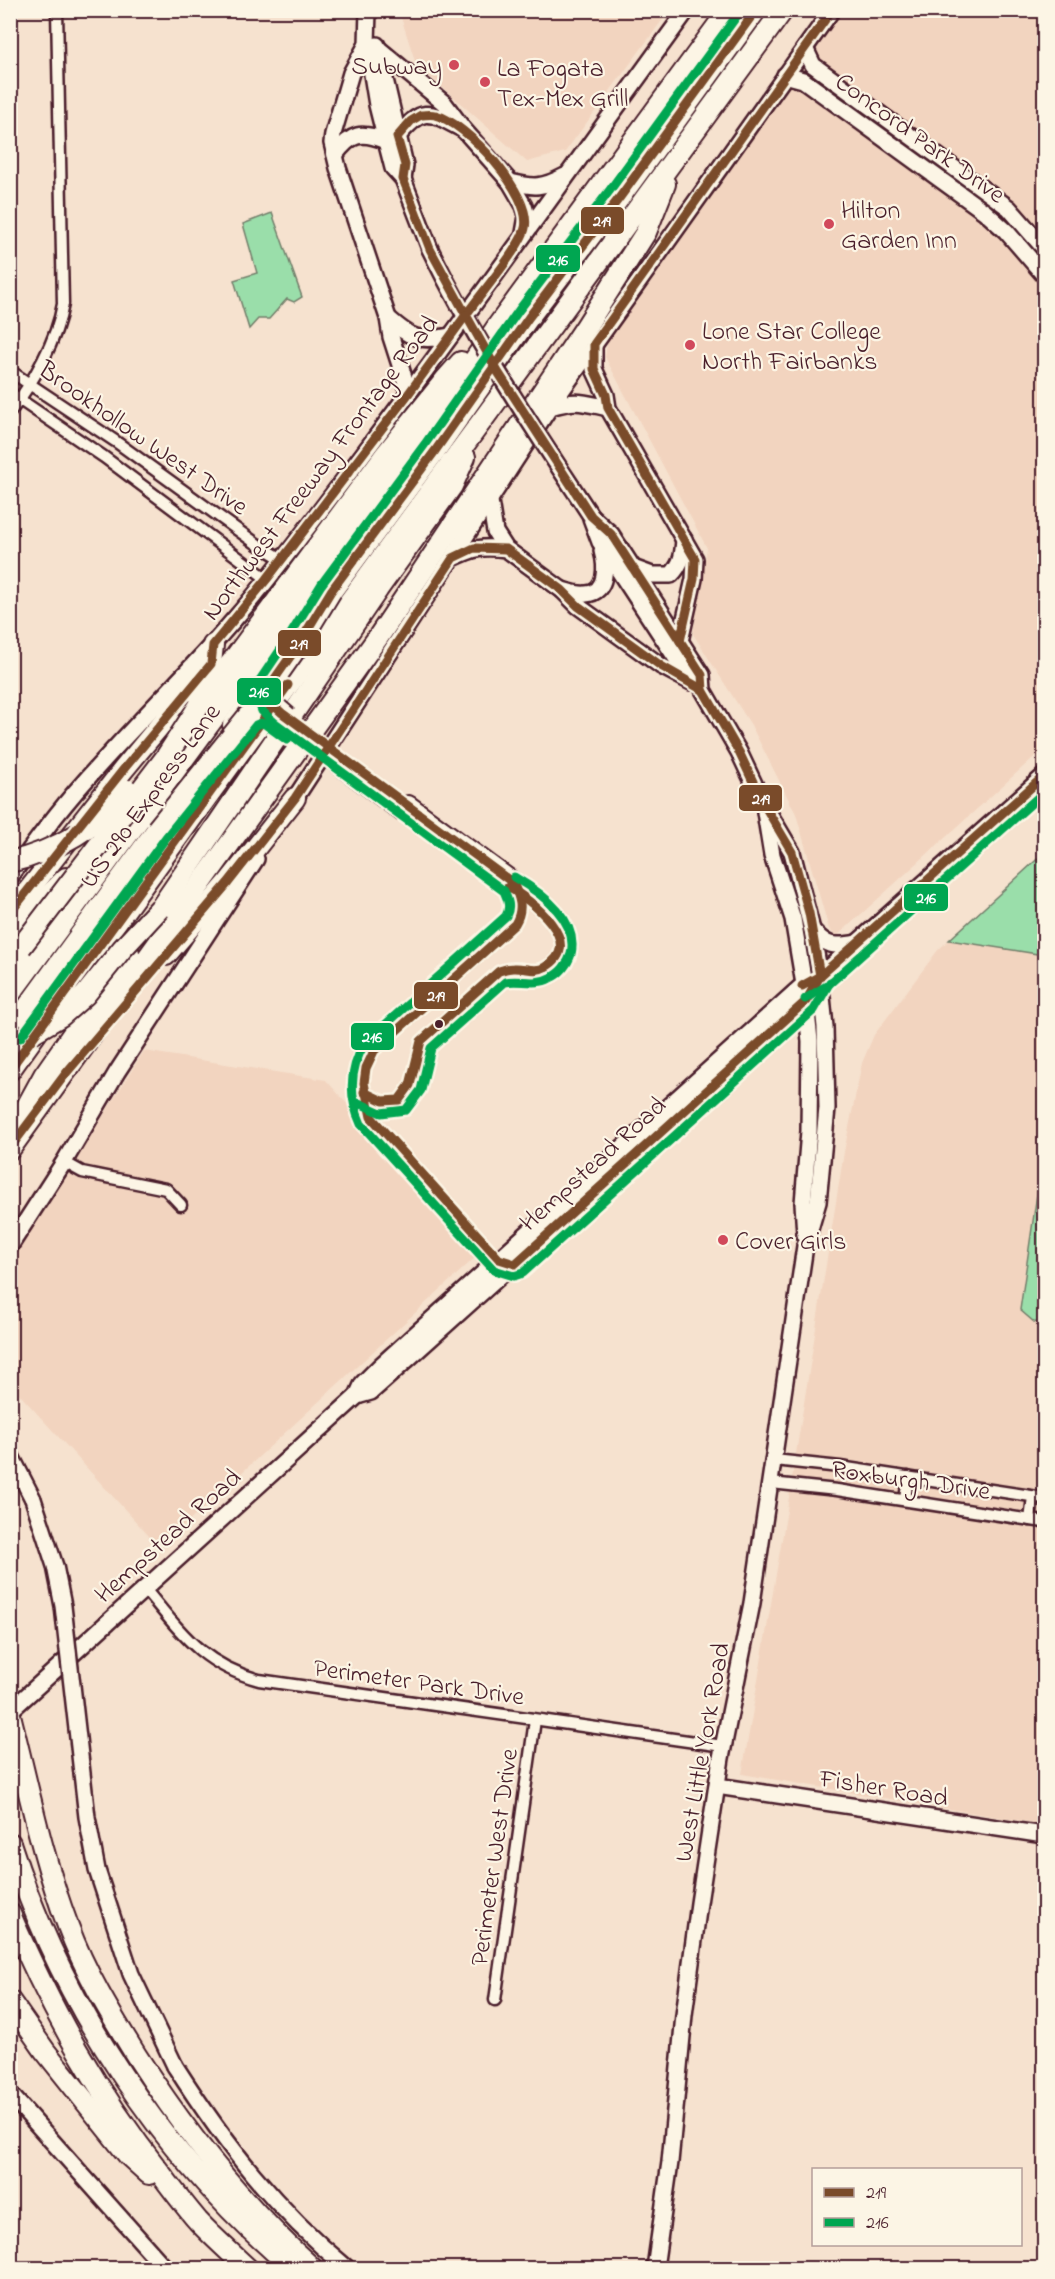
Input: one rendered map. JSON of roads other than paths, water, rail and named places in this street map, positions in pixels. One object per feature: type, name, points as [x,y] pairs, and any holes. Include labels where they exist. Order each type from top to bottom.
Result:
[{"type":"highway","points":[[10,994],[200,741],[428,428],[499,324],[729,10]]},
{"type":"highway","name":"US 290 Express Lane","points":[[10,1032],[529,317],[620,197],[756,10]]},
{"type":"highway","points":[[10,1070],[219,779],[783,10]]},
{"type":"highway","points":[[10,1149],[379,636],[585,328],[646,232],[676,157]]},
{"type":"highway","points":[[10,964],[166,757],[199,706],[338,516],[445,380],[499,324]]},
{"type":"highway","points":[[10,1141],[44,1075],[378,589],[452,486],[480,426]]},
{"type":"highway","points":[[157,829],[248,716],[259,710],[278,718],[406,809],[513,883],[517,890],[510,888],[406,809],[272,704],[269,696],[271,684],[331,591]]},
{"type":"highway","points":[[10,914],[108,788],[211,664],[213,645]]},
{"type":"highway","points":[[10,862],[60,844],[93,824],[124,794],[199,706]]},
{"type":"highway","points":[[10,935],[156,783],[200,741]]},
{"type":"highway","points":[[67,1072],[228,883],[295,798]]},
{"type":"highway","points":[[10,1042],[34,1032],[61,1016],[85,995],[122,949],[160,908]]},
{"type":"highway","points":[[10,1713],[51,1876],[76,1946],[102,1998],[159,2090],[208,2157],[262,2219],[312,2268]]},
{"type":"highway","points":[[10,1843],[30,1898],[57,1958],[88,2018],[123,2075],[204,2181],[244,2223],[293,2268]]},
{"type":"highway","points":[[10,1914],[60,2022],[97,2086],[141,2149],[197,2220]]},
{"type":"highway","points":[[10,1984],[83,2097]]},
{"type":"highway","points":[[10,2001],[45,2050],[128,2155],[247,2268]]},
{"type":"main road","name":"Northwest Freeway Frontage Road","points":[[10,877],[86,780],[213,645],[267,579],[409,393],[687,10]]},
{"type":"main road","points":[[10,1246],[64,1162],[117,1072],[224,911],[550,407],[832,10]]},
{"type":"main road","name":"West Little York Road","points":[[369,16],[376,105],[391,139],[393,168],[403,179],[430,249],[498,372],[591,516],[600,542],[739,752],[763,803],[792,852],[812,930],[820,976],[825,1027],[827,1108],[818,1202],[805,1245],[748,1624],[723,1746],[689,1976],[670,2162],[655,2268]]},
{"type":"main road","points":[[409,393],[391,337],[388,318],[332,143],[351,73],[373,46],[444,103],[464,130],[510,182],[527,216],[524,236]]},
{"type":"main road","name":"Concord Park Drive","points":[[805,48],[813,65],[1009,208],[1044,248]]},
{"type":"main road","name":"Concord Park Drive","points":[[785,75],[803,80],[985,212],[1006,231],[1044,275]]},
{"type":"main road","points":[[335,155],[345,142],[353,137],[372,136],[391,139],[419,115],[439,116],[464,130]]},
{"type":"main road","points":[[900,151],[910,136]]},
{"type":"main road","points":[[510,182],[535,187],[545,186],[567,175]]},
{"type":"main road","points":[[388,318],[408,335],[418,339],[429,340],[450,336]]},
{"type":"main road","points":[[594,344],[594,369],[606,395],[608,408],[695,559],[696,569],[680,641]]},
{"type":"main road","points":[[550,407],[571,401],[583,401],[608,408]]},
{"type":"main road","points":[[490,501],[495,532],[506,549],[562,591],[578,606],[661,666],[697,686]]},
{"type":"main road","name":"West Little York Road","points":[[591,516],[611,534],[702,675],[697,686]]},
{"type":"main road","points":[[633,568],[652,575],[671,575],[678,568],[682,557],[684,539]]},
{"type":"main road","points":[[562,591],[586,594],[592,593],[600,586],[604,580],[605,563],[600,542]]},
{"type":"main road","points":[[453,558],[474,548],[506,549]]},
{"type":"main road","name":"Hempstead Road","points":[[10,1713],[144,1588],[357,1396],[363,1383],[380,1366],[804,984],[820,976],[1044,776]]},
{"type":"main road","name":"West Little York Road","points":[[763,803],[772,855],[793,919],[804,984],[810,1041],[810,1095],[803,1203],[805,1245]]},
{"type":"main road","points":[[812,930],[827,944],[835,946],[858,943]]},
{"type":"main road","name":"Hempstead Road","points":[[357,1396],[371,1392],[806,1001],[820,976]]},
{"type":"main road","points":[[10,1454],[33,1499],[46,1532],[55,1566],[63,1606],[87,1817],[97,1870],[131,1974],[175,2066],[223,2139],[269,2195],[347,2268]]},
{"type":"main road","name":"Fisher Road","points":[[717,1786],[1044,1835]]},
{"type":"main road","points":[[10,2094],[165,2268]]},
{"type":"main road","points":[[319,2268],[335,2258]]},
{"type":"street","points":[[10,412],[21,399],[53,340],[63,304],[57,10]]},
{"type":"street","name":"Brookhollow West Drive","points":[[10,371],[30,382],[257,544],[282,559]]},
{"type":"street","name":"Brookhollow West Drive","points":[[10,393],[104,457],[267,579]]},
{"type":"street","points":[[64,1162],[82,1172],[166,1189],[181,1205]]},
{"type":"street","name":"Roxburgh Drive","points":[[774,1460],[908,1477],[1044,1498]]},
{"type":"street","points":[[905,1500],[908,1477]]},
{"type":"street","name":"Roxburgh Drive","points":[[771,1483],[905,1500],[1044,1522]]},
{"type":"street","points":[[1030,1520],[1033,1497]]},
{"type":"street","name":"Perimeter Park Drive","points":[[144,1588],[187,1640],[205,1656],[218,1665],[249,1677],[287,1685],[723,1746]]},
{"type":"street","name":"Perimeter West Drive","points":[[495,2000],[535,1720]]},
{"type":"place","name":"Subway","points":[[454,65]]},
{"type":"place","name":"La Fogata Tex-Mex Grill","points":[[485,82]]},
{"type":"place","name":"Hilton Garden Inn","points":[[829,224]]},
{"type":"place","name":"Lone Star College North Fairbanks","points":[[690,345]]},
{"type":"place","name":"Cover Girls","points":[[723,1240]]}]
